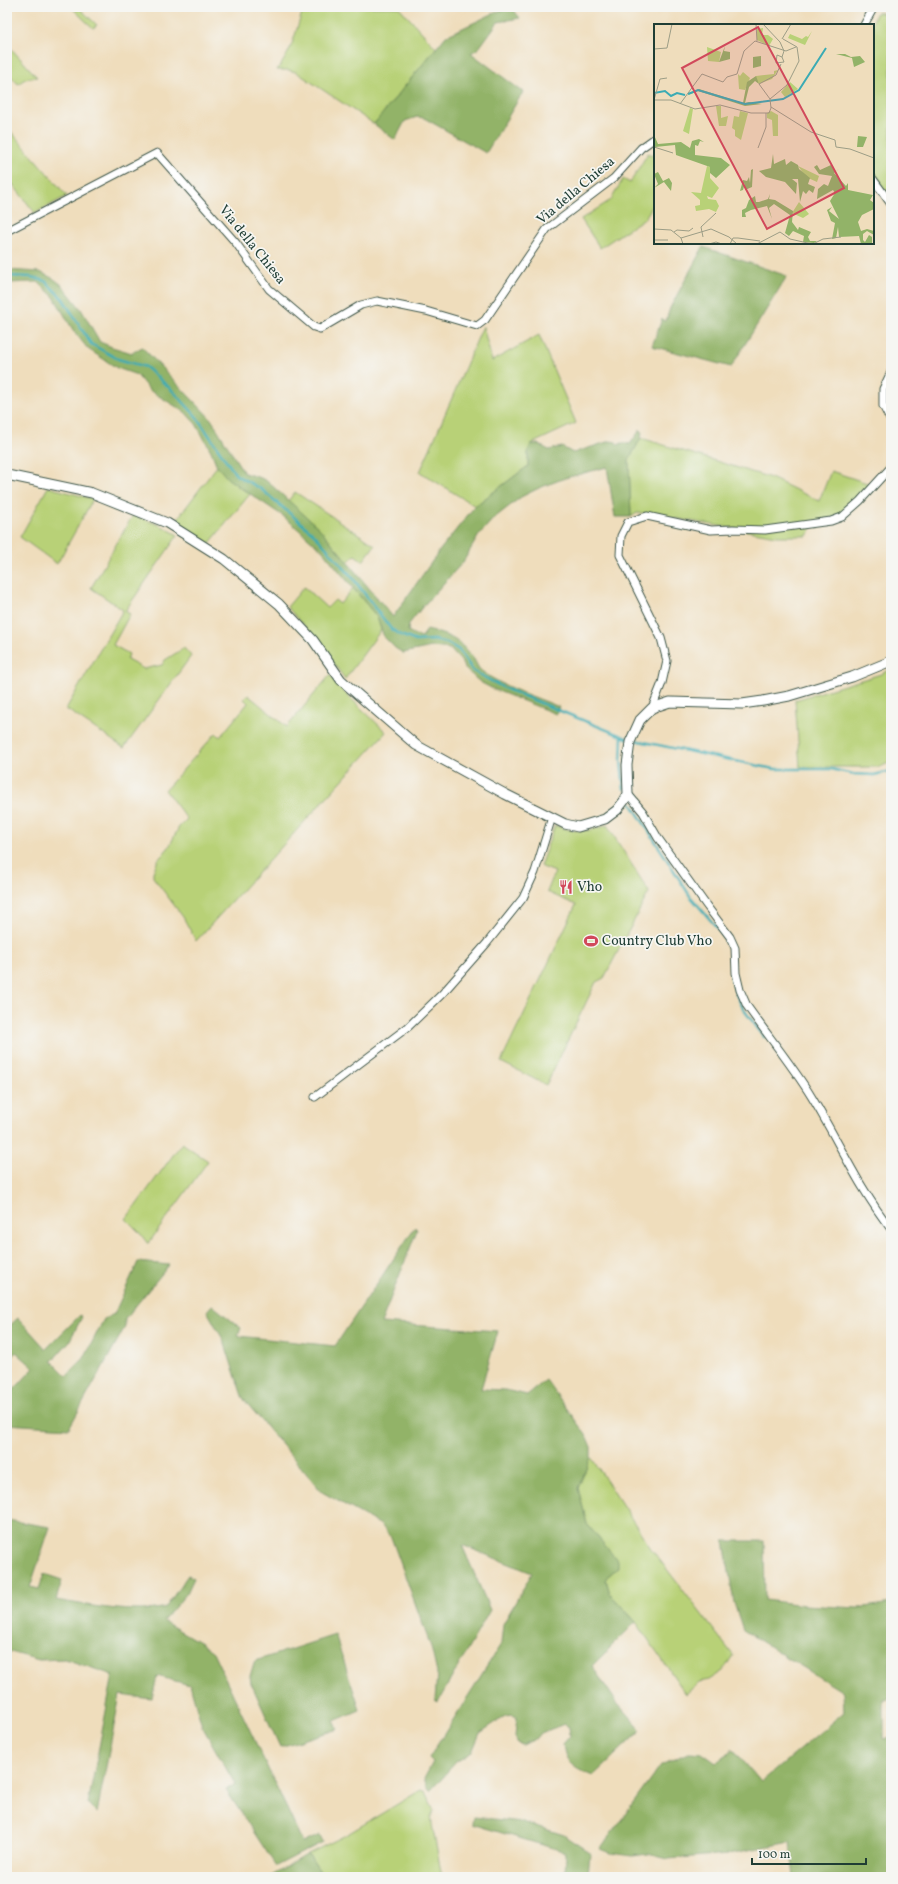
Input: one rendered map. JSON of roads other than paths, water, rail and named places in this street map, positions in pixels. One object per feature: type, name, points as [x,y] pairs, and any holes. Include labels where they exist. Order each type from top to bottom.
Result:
[{"type":"street","points":[[865,24],[874,7]]},
{"type":"street","name":"Via della Chiesa","points":[[7,230],[157,154],[236,243],[269,289],[314,328],[320,329],[361,305],[377,301],[426,311],[477,326],[485,320],[547,229],[614,178],[641,148],[654,139]]},
{"type":"street","points":[[874,180],[891,204]]},
{"type":"street","points":[[891,372],[883,389],[883,406],[891,420]]},
{"type":"street","points":[[7,475],[92,494],[167,523],[224,559],[288,613],[312,640],[341,680],[416,745],[565,824],[578,827],[590,825],[605,819],[617,810],[628,794],[627,765],[631,739],[640,720],[652,708],[662,683],[667,661],[661,638],[620,555],[621,536],[628,522],[647,516],[711,530],[765,530],[831,521],[842,517],[860,501],[891,467]]},
{"type":"street","points":[[652,708],[670,702],[742,704],[789,696],[852,677],[891,661]]},
{"type":"street","points":[[628,794],[643,812],[658,838],[730,937],[735,948],[736,973],[740,990],[747,1006],[811,1095],[859,1183],[873,1206],[891,1229]]},
{"type":"street","points":[[314,1097],[408,1027],[442,994],[488,943],[523,898],[535,872],[552,816]]},
{"type":"waterway","points":[[7,276],[31,277],[45,281],[63,299],[91,344],[118,359],[146,367],[174,392],[196,416],[236,475],[261,489],[314,534],[352,577],[391,629],[416,641],[434,640],[447,643],[459,650],[473,671],[504,688],[629,739]]},
{"type":"waterway","points":[[622,736],[621,761],[624,789]]},
{"type":"waterway","points":[[634,740],[774,769],[831,769],[853,774],[874,775],[891,771]]},
{"type":"waterway","points":[[631,803],[690,896],[724,936],[731,951],[732,980],[736,994],[744,1010],[764,1037]]},
{"type":"place","name":"Vho","points":[[566,887]]},
{"type":"place","name":"Country Club Vho","points":[[591,941]]}]
